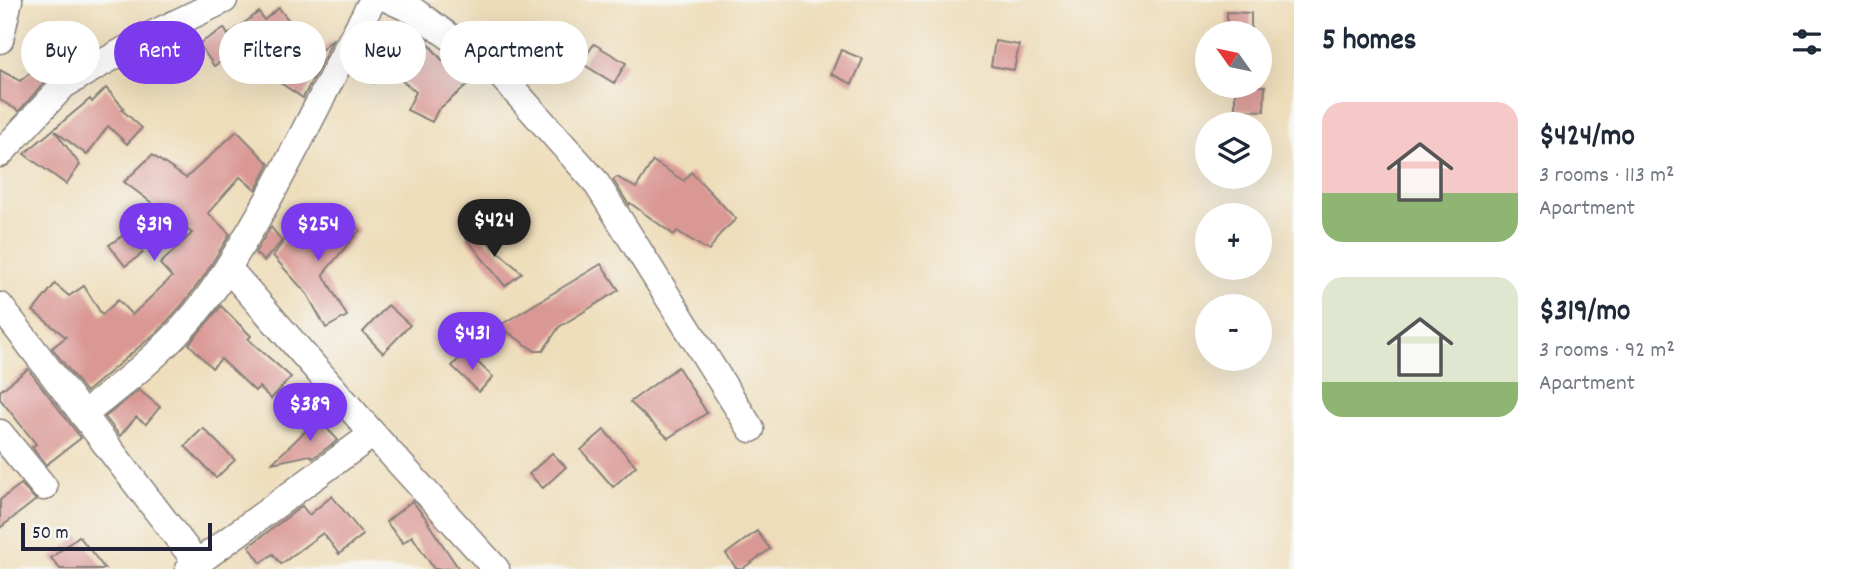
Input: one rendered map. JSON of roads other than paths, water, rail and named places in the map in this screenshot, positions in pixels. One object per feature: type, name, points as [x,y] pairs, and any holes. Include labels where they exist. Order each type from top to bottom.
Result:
[{"type":"street","points":[[0,40],[9,0]]},
{"type":"street","points":[[0,154],[64,85],[149,36],[224,0]]},
{"type":"street","points":[[83,415],[140,370],[194,315],[228,268],[266,204],[373,0]]},
{"type":"street","points":[[390,0],[414,10],[496,70],[595,181],[751,429]]},
{"type":"street","points":[[228,268],[496,569]]},
{"type":"street","points":[[0,306],[193,566],[373,434]]},
{"type":"street","points":[[0,433],[44,487]]}]
